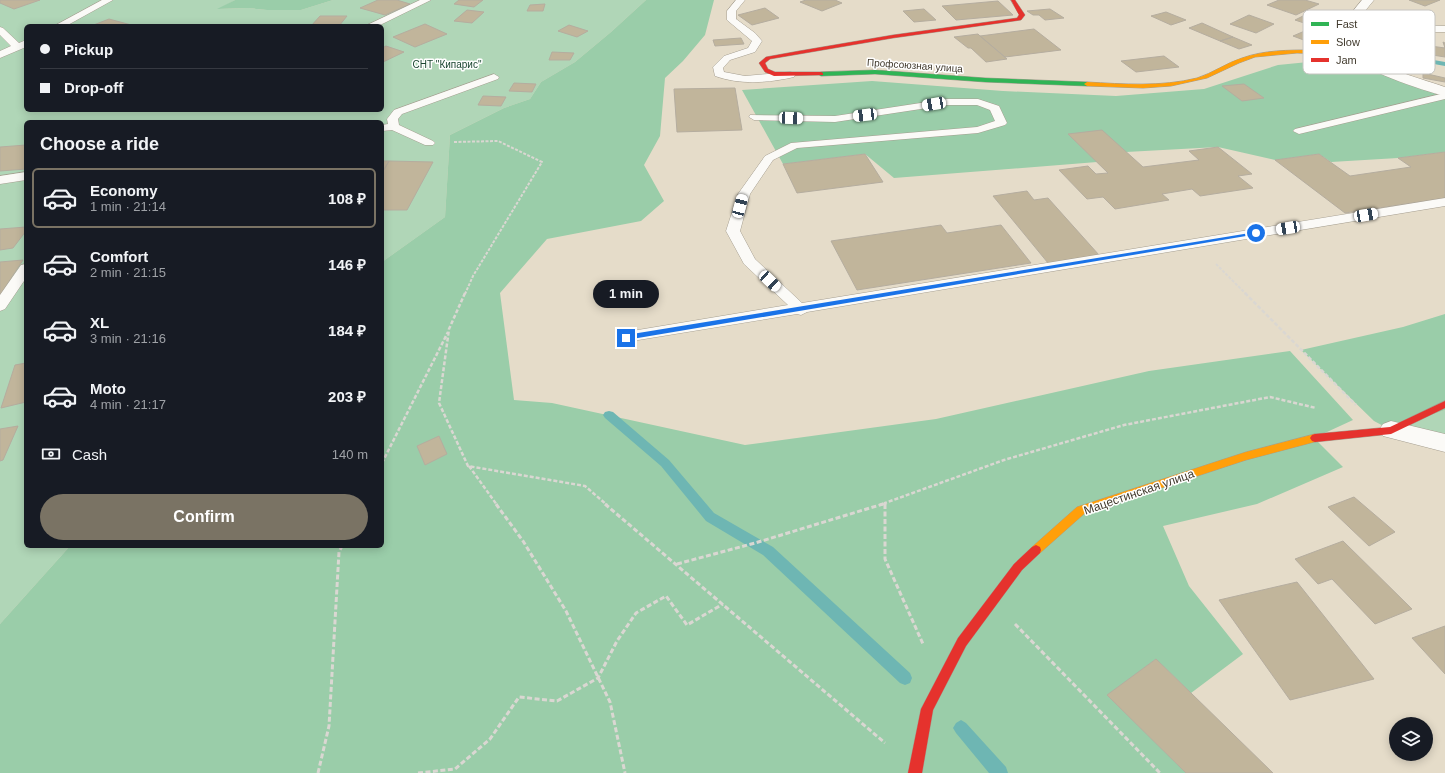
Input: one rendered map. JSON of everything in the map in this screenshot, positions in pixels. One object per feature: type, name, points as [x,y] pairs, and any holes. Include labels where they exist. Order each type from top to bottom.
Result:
[{"type":"street","name":"Профсоюзная улица","points":[[1013,0],[1022,15],[1019,19],[931,30],[834,45],[768,58],[762,63],[763,67],[768,72],[774,74],[790,75],[875,72],[985,80],[1124,86],[1162,85],[1199,79],[1244,59],[1262,54],[1303,52]]},
{"type":"street","points":[[1360,10],[1368,0]]},
{"type":"street","points":[[1397,74],[1445,92]]},
{"type":"street","name":"Мацестинская улица","points":[[915,773],[927,709],[962,642],[1018,567],[1081,510],[1254,454],[1314,438],[1390,430],[1445,404]]},
{"type":"street","name":"Мацестинская улица","points":[[1390,430],[1445,443]]},
{"type":"lane","points":[[63,24],[109,0]]},
{"type":"lane","points":[[374,24],[427,0]]},
{"type":"lane","points":[[741,0],[731,11],[732,20],[752,35],[757,41],[752,50],[727,58],[718,67],[718,74],[729,79],[790,75]]},
{"type":"lane","points":[[1435,29],[1445,29]]},
{"type":"lane","points":[[0,30],[22,45]]},
{"type":"lane","points":[[0,55],[22,45]]},
{"type":"lane","points":[[394,127],[392,119],[398,112],[494,78]]},
{"type":"lane","points":[[1299,131],[1445,96]]},
{"type":"lane","points":[[754,117],[835,119],[947,102],[978,102],[995,108],[1001,122],[978,130],[795,145],[769,158],[744,194],[733,231],[749,261],[801,310]]},
{"type":"lane","points":[[384,128],[394,127],[429,143]]},
{"type":"lane","points":[[0,180],[24,176]]},
{"type":"lane","points":[[626,338],[1445,202]]},
{"type":"lane","points":[[0,306],[24,271]]},
{"type":"path","points":[[384,459],[449,329],[473,276],[542,162],[498,141],[429,143]]},
{"type":"path","points":[[1211,259],[1329,379],[1357,405]]},
{"type":"path","points":[[449,329],[439,403],[468,466],[523,541],[562,604],[610,702],[625,773]]},
{"type":"path","points":[[941,682],[884,559],[885,502],[1004,460],[1124,425],[1270,397],[1322,409]]},
{"type":"path","points":[[468,466],[585,486],[888,746]]},
{"type":"path","points":[[677,564],[755,543],[885,503]]},
{"type":"path","points":[[318,773],[329,726],[339,552],[341,548]]},
{"type":"path","points":[[418,773],[455,769],[490,739],[519,697],[557,701],[598,678],[617,641],[636,613],[666,596],[687,625],[723,604]]},
{"type":"path","points":[[993,601],[1160,773]]},
{"type":"green space","name":"СНТ \"Кипарис\"","points":[[0,0],[235,0],[219,9],[248,8],[267,10],[301,10],[333,0],[646,0],[575,62],[541,82],[530,99],[504,108],[450,135],[445,217],[384,261],[384,120],[24,120],[24,548],[68,548],[0,624]]},
{"type":"green space","points":[[235,0],[333,0],[301,10],[267,10],[248,8],[217,9]]},
{"type":"green space","points":[[646,0],[714,0],[705,35],[683,61],[665,78],[660,136],[644,165],[664,201],[641,221],[547,239],[500,293],[514,400],[552,403],[745,445],[936,419],[1149,371],[1290,351],[1353,420],[1314,438],[1343,467],[1257,504],[1163,526],[1189,586],[1243,654],[1191,693],[1156,659],[1108,695],[1186,773],[0,773],[0,624],[68,548],[384,548],[384,261],[445,217],[450,135],[504,108],[530,99],[541,82],[575,62]]},
{"type":"green space","points":[[1303,63],[1303,74],[1401,74],[1445,92],[1445,152],[1398,158],[1331,162],[1319,154],[1275,160],[1218,147],[1126,152],[1097,162],[894,178],[865,154],[783,164],[742,90],[872,81],[1003,91],[1116,96],[1204,89],[1278,65]]},
{"type":"green space","points":[[1445,314],[1445,410],[1391,430],[1374,421],[1301,350],[1403,327]]},
{"type":"green space","points":[[1445,410],[1445,443],[1391,430]]},
{"type":"building","points":[[0,0],[40,0],[14,9],[0,3]]},
{"type":"building","points":[[378,0],[397,0],[410,4],[385,15],[360,8]]},
{"type":"building","points":[[459,0],[483,0],[474,7],[454,4]]},
{"type":"building","points":[[806,0],[835,0],[842,3],[822,11],[800,2]]},
{"type":"building","points":[[1279,0],[1305,0],[1319,4],[1306,10],[1303,10],[1303,12],[1296,15],[1267,5]]},
{"type":"building","points":[[1409,0],[1440,0],[1425,6]]},
{"type":"building","points":[[998,1],[1013,15],[956,20],[942,6]]},
{"type":"building","points":[[545,4],[543,11],[527,11],[530,5]]},
{"type":"building","points":[[765,8],[779,18],[752,25],[738,15]]},
{"type":"building","points":[[924,9],[936,20],[914,22],[903,11]]},
{"type":"building","points":[[1050,9],[1064,18],[1045,20],[1039,15],[1033,15],[1027,11]]},
{"type":"building","points":[[467,10],[484,12],[472,23],[454,21]]},
{"type":"building","points":[[1166,12],[1186,20],[1171,25],[1151,16]]},
{"type":"building","points":[[1249,15],[1274,24],[1256,33],[1230,24]]},
{"type":"building","points":[[320,16],[347,16],[341,24],[313,24]]},
{"type":"building","points":[[1303,16],[1303,23],[1295,20]]},
{"type":"building","points":[[109,19],[128,24],[96,24]]},
{"type":"building","points":[[1202,23],[1233,37],[1220,41],[1189,28]]},
{"type":"building","points":[[425,24],[447,34],[415,47],[393,37]]},
{"type":"building","points":[[569,25],[588,31],[577,37],[558,31]]},
{"type":"building","points":[[1034,29],[1061,50],[1005,57],[980,36]]},
{"type":"building","points":[[1303,32],[1303,40],[1293,36]]},
{"type":"building","points":[[978,34],[1007,59],[986,62],[971,48],[968,48],[954,37]]},
{"type":"building","points":[[1233,37],[1252,45],[1239,49],[1220,41]]},
{"type":"building","points":[[741,38],[744,44],[715,46],[713,40]]},
{"type":"building","points":[[386,46],[404,52],[384,62],[384,47]]},
{"type":"building","points":[[1435,47],[1445,48],[1445,57],[1435,55]]},
{"type":"building","points":[[552,52],[574,53],[570,60],[549,60]]},
{"type":"building","points":[[1164,56],[1179,67],[1136,72],[1121,61]]},
{"type":"building","points":[[1423,74],[1427,74],[1445,78],[1445,82],[1423,78]]},
{"type":"building","points":[[514,83],[536,84],[532,92],[509,91]]},
{"type":"building","points":[[1244,84],[1264,98],[1242,101],[1222,86]]},
{"type":"building","points":[[735,88],[742,130],[677,132],[674,89]]},
{"type":"building","points":[[483,96],[506,97],[501,106],[478,105]]},
{"type":"building","points":[[1102,130],[1143,167],[1199,160],[1189,151],[1218,147],[1252,174],[1238,176],[1253,188],[1200,196],[1192,189],[1162,194],[1169,200],[1115,209],[1103,197],[1087,199],[1059,170],[1088,166],[1096,174],[1108,173],[1068,134]]},
{"type":"building","points":[[24,145],[24,169],[0,171],[0,147]]},
{"type":"building","points":[[1445,152],[1445,198],[1345,213],[1275,160],[1319,154],[1350,176],[1411,167],[1398,158]]},
{"type":"building","points":[[865,154],[883,182],[797,193],[783,164]]},
{"type":"building","points":[[384,161],[389,161],[384,170]]},
{"type":"building","points":[[389,161],[433,162],[407,210],[384,210],[384,170]]},
{"type":"building","points":[[1027,191],[1034,200],[1048,198],[1099,255],[1048,263],[993,196]]},
{"type":"building","points":[[941,225],[947,233],[1001,225],[1031,263],[857,290],[831,241]]},
{"type":"building","points":[[24,227],[24,234],[13,248],[0,250],[0,229]]},
{"type":"building","points":[[23,260],[0,295],[0,262]]},
{"type":"building","points":[[24,363],[24,402],[1,408],[15,365]]},
{"type":"building","points":[[18,426],[3,460],[0,461],[0,429]]},
{"type":"building","points":[[439,436],[447,454],[425,465],[417,446]]},
{"type":"building","points":[[1354,497],[1395,532],[1369,546],[1328,507]]},
{"type":"building","points":[[1343,541],[1412,609],[1375,624],[1332,579],[1318,584],[1295,559]]},
{"type":"building","points":[[1297,582],[1374,679],[1290,700],[1219,600]]},
{"type":"building","points":[[1445,626],[1445,674],[1412,638]]},
{"type":"building","points":[[1156,659],[1273,773],[1186,773],[1107,695]]},
{"type":"waterway","points":[[1435,62],[1445,64]]},
{"type":"waterway","points":[[609,415],[665,463],[710,517],[768,551],[905,678]]},
{"type":"waterway","points":[[961,728],[1000,773]]},
{"type":"traffic: fast","points":[[821,74],[875,72],[985,80],[1087,84]]},
{"type":"traffic: slow","points":[[1087,84],[1157,86],[1185,82],[1205,77],[1243,59],[1254,56],[1282,52],[1303,52]]},
{"type":"traffic: slow","points":[[1036,550],[1081,510],[1246,456],[1315,438]]},
{"type":"traffic: jam","points":[[821,74],[774,74],[766,70],[762,63],[768,58],[830,47],[1019,19],[1022,15],[1013,0]]},
{"type":"traffic: jam","points":[[1315,438],[1391,430],[1445,404]]},
{"type":"traffic: jam","points":[[915,773],[927,709],[962,642],[1018,567],[1036,550]]},
{"type":"route","points":[[626,338],[1256,233]]}]
